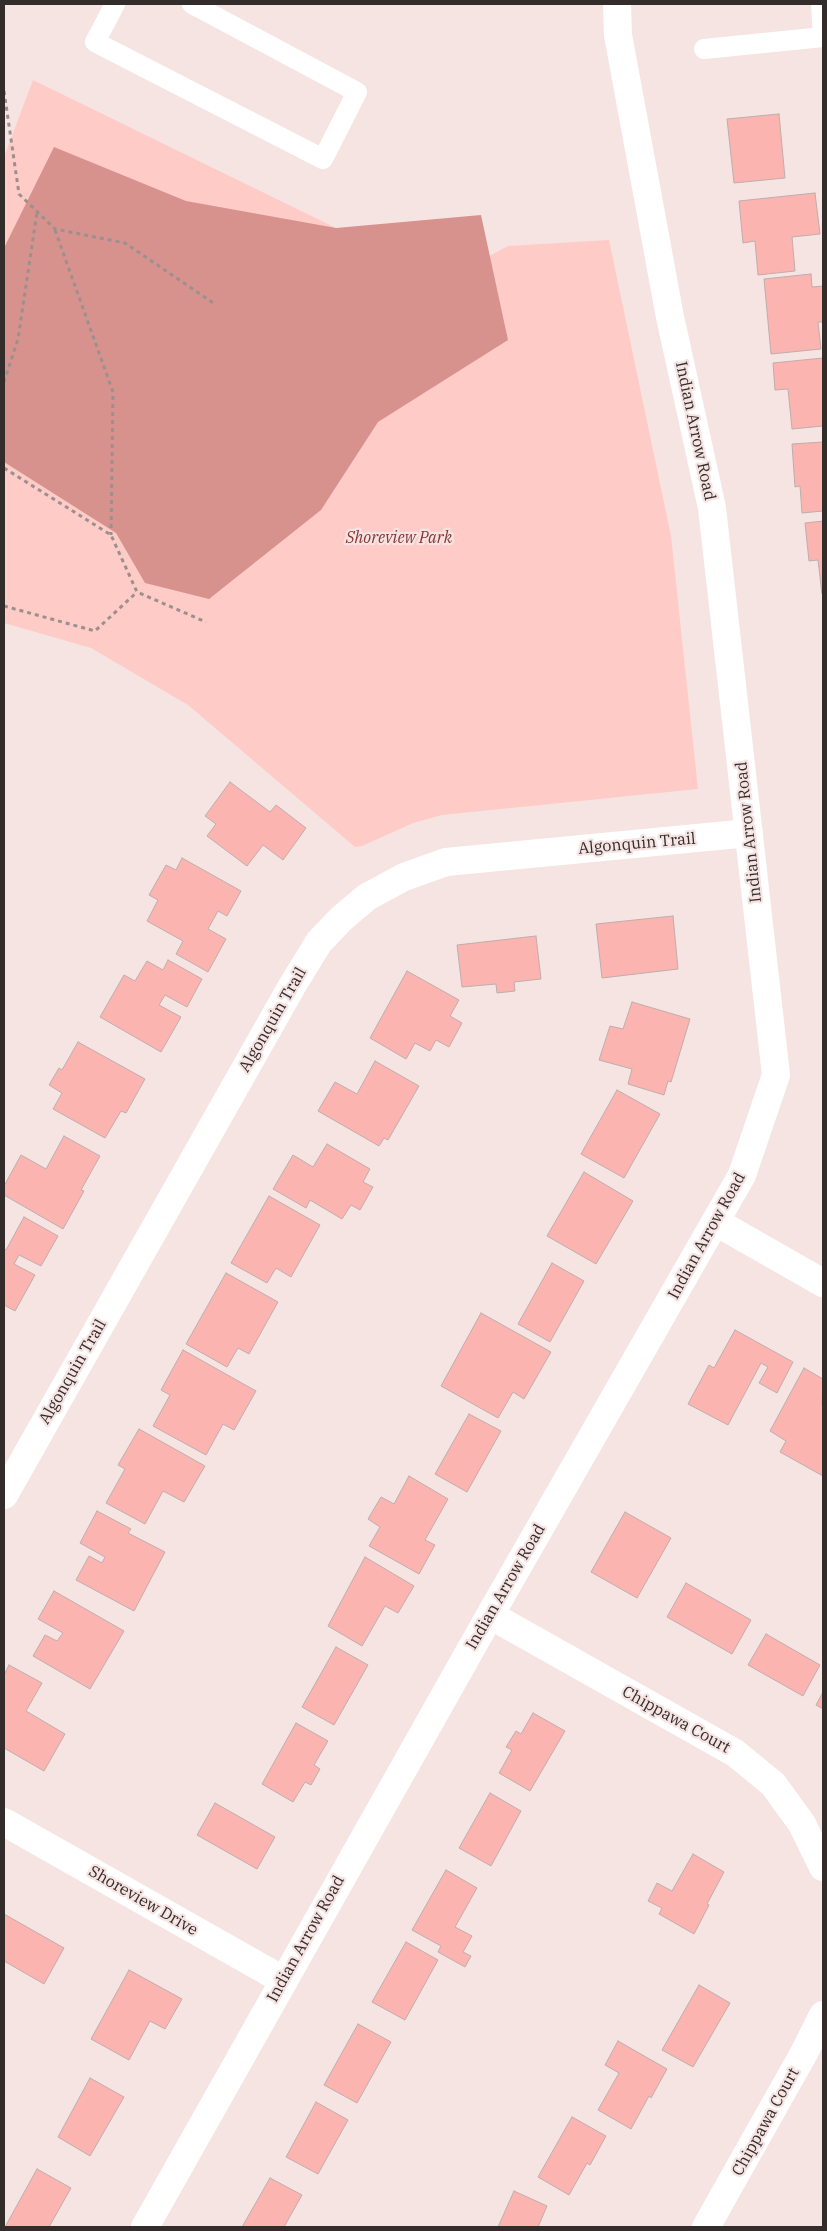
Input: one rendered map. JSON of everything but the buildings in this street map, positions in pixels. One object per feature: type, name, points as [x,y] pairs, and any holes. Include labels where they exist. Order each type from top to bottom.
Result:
[{"type":"street","name":"Indian Arrow Road","points":[[145,2227],[490,1615],[742,1175],[776,1074],[712,508],[670,317],[618,35],[617,4]]},
{"type":"street","name":"Algonquin Trail","points":[[4,1495],[292,986],[319,942],[342,918],[367,897],[404,877],[446,862],[749,833]]},
{"type":"street","points":[[716,1222],[823,1283]]},
{"type":"street","name":"Chippawa Court","points":[[490,1615],[735,1753],[773,1784],[802,1824],[823,1867]]},
{"type":"street","name":"Shoreview Drive","points":[[4,1822],[283,1980]]},
{"type":"street","name":"Chippawa Court","points":[[706,2227],[823,2015]]},
{"type":"lane","points":[[115,4],[95,42],[323,159],[357,92],[218,10],[192,4]]},
{"type":"lane","points":[[704,49],[823,37],[821,4]]},
{"type":"path","points":[[4,91],[19,194],[55,229],[113,392],[111,535],[137,592],[206,622]]},
{"type":"path","points":[[4,382],[18,339],[37,212]]},
{"type":"path","points":[[55,229],[125,243],[216,304]]},
{"type":"path","points":[[4,468],[111,535]]},
{"type":"path","points":[[4,606],[95,631],[137,592]]},
{"type":"green space","name":"Shoreview Park","points":[[33,80],[336,228],[448,278],[508,246],[609,240],[671,536],[698,789],[442,815],[413,823],[362,846],[355,847],[188,705],[91,648],[4,623],[4,157]]},
{"type":"shaded area","points":[[54,147],[186,201],[336,228],[481,215],[508,340],[378,422],[321,510],[209,599],[145,583],[116,533],[4,462],[4,248]]}]
